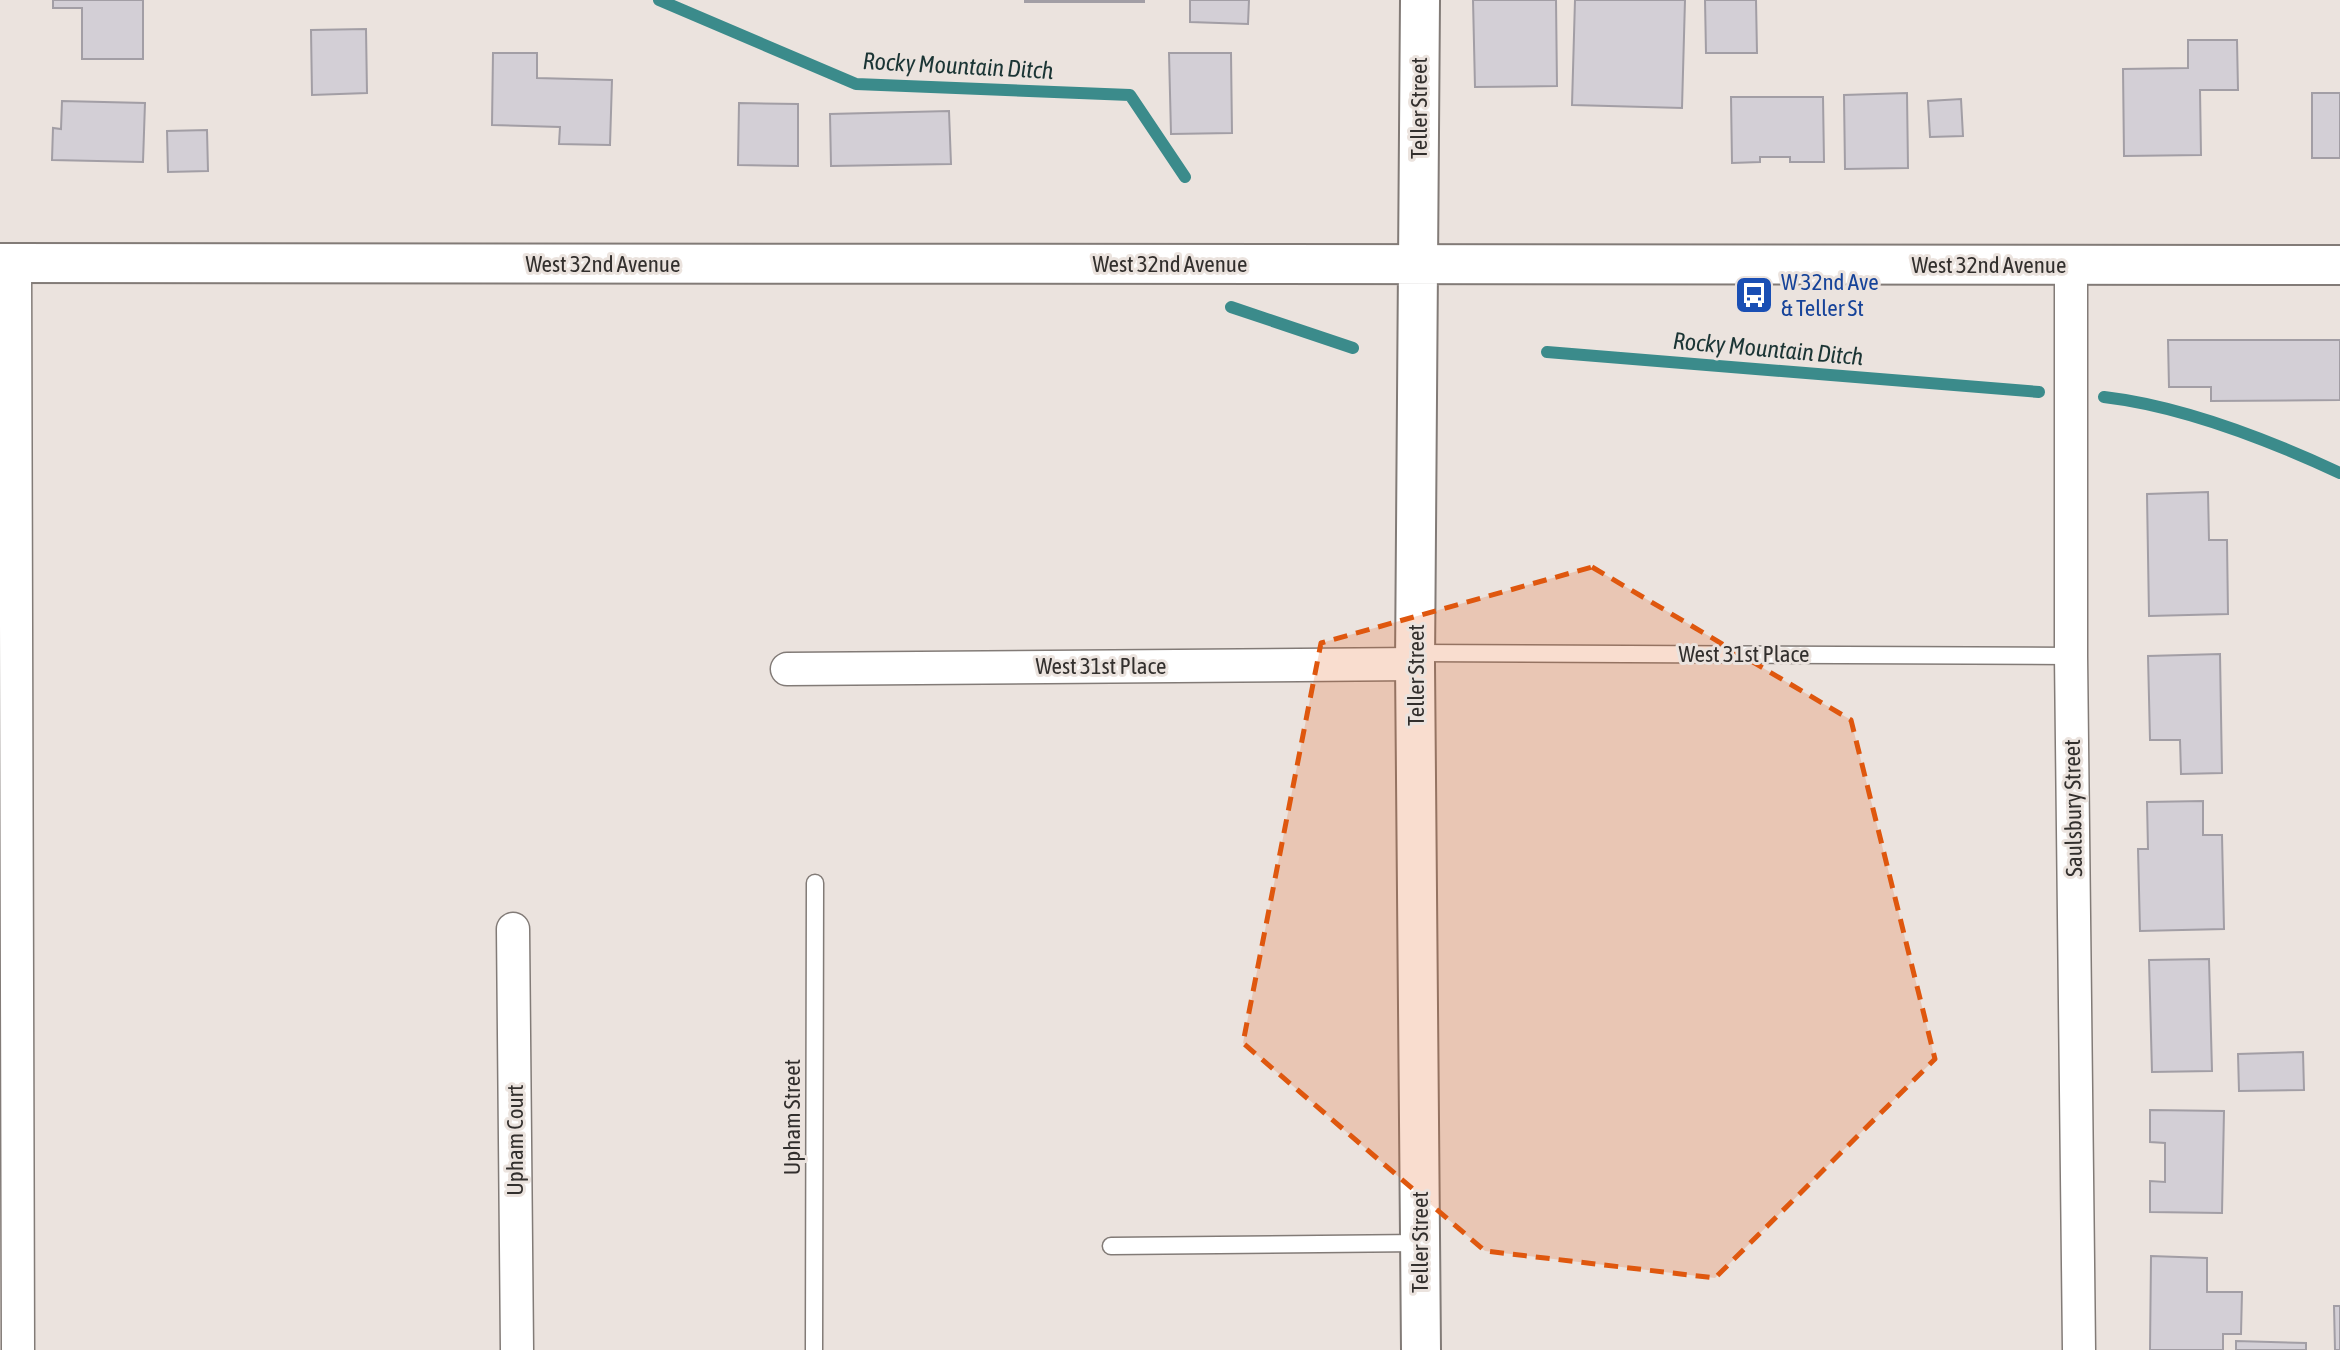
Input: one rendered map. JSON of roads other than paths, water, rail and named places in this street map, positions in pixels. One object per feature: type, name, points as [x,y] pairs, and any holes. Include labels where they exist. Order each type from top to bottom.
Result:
[{"type":"street","name":"Teller Street","points":[[1419,0],[1416,659],[1421,1350]]},
{"type":"street","name":"West 32nd Avenue","points":[[8,263],[2340,265]]},
{"type":"street","points":[[8,263],[18,1350]]},
{"type":"street","name":"Saulsbury Street","points":[[2071,265],[2071,656],[2079,1350]]},
{"type":"street","name":"West 31st Place","points":[[787,669],[1416,659]]},
{"type":"street","name":"Upham Court","points":[[513,929],[517,1350]]},
{"type":"lane","name":"West 31st Place","points":[[1416,659],[2071,656]]},
{"type":"lane","name":"Upham Street","points":[[814,1350],[815,883]]},
{"type":"lane","points":[[1111,1246],[1420,1243]]},
{"type":"waterway","name":"Rocky Mountain Ditch","points":[[659,0],[856,84],[1130,95],[1185,177]]},
{"type":"waterway","name":"Rocky Mountain Ditch","points":[[1231,307],[1353,348]]},
{"type":"waterway","name":"Rocky Mountain Ditch","points":[[1547,352],[2039,392]]},
{"type":"waterway","name":"Rocky Mountain Ditch","points":[[2104,397],[2194,416],[2284,448],[2340,473]]},
{"type":"place","name":"W 32nd Ave & Teller St","points":[[1754,295]]}]
